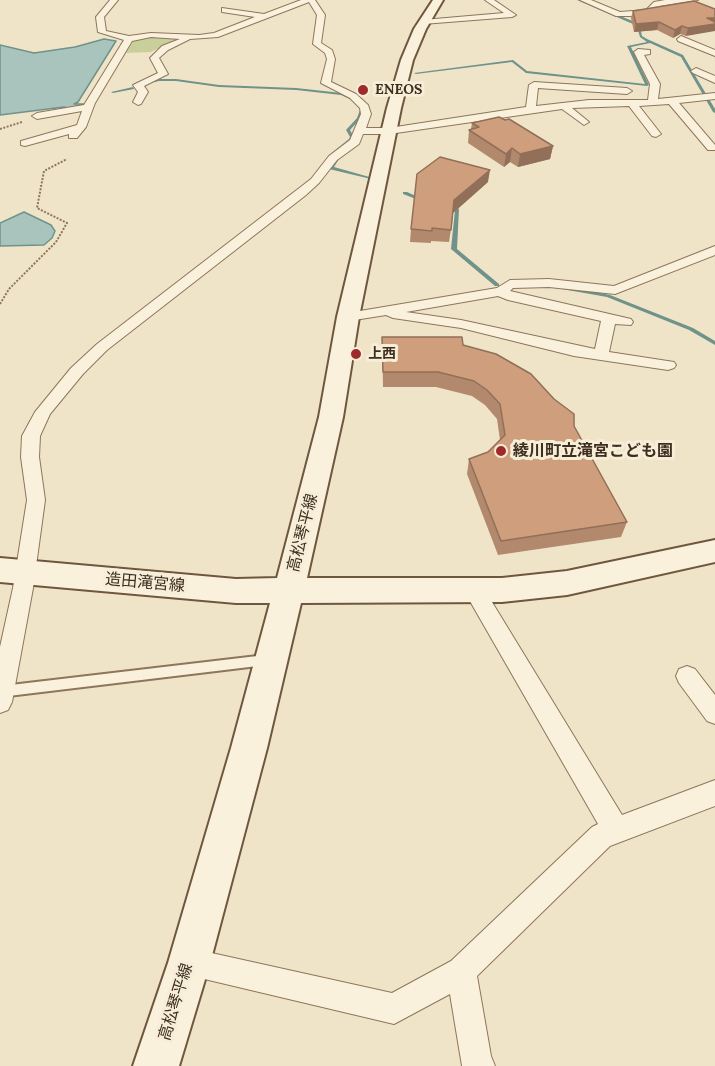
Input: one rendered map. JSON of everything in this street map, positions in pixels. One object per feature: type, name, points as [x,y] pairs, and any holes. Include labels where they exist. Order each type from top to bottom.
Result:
[{"type":"main road","name":"高松琴平線","points":[[156,1066],[189,963],[290,591],[331,417],[348,317],[407,60],[423,22],[438,0]]},
{"type":"main road","name":"造田滝宮線","points":[[12,571],[236,591],[502,590],[567,583],[715,551]]},
{"type":"street","points":[[1,688],[12,571],[36,500],[30,457],[31,436],[43,412],[76,371],[102,347],[315,181],[333,158],[355,142],[366,114],[365,107],[353,96],[326,83],[331,59],[329,52],[318,44],[321,15],[310,0],[215,35],[189,38],[151,36],[129,39],[102,32],[100,17],[114,0]]},
{"type":"street","points":[[423,22],[512,15],[489,0]]},
{"type":"street","points":[[584,0],[619,14],[648,12],[657,4],[694,0]]},
{"type":"street","points":[[225,10],[264,16]]},
{"type":"street","points":[[138,102],[143,92],[138,85],[163,74],[154,58],[165,48],[189,38]]},
{"type":"street","points":[[73,136],[81,127],[88,107],[129,39]]},
{"type":"street","points":[[681,39],[715,53]]},
{"type":"street","points":[[647,52],[638,52],[655,84],[653,103]]},
{"type":"street","points":[[696,71],[715,80]]},
{"type":"street","points":[[530,110],[534,85],[630,91]]},
{"type":"street","points":[[609,90],[610,103]]},
{"type":"street","points":[[360,131],[389,131],[564,106],[653,103],[710,96]]},
{"type":"street","points":[[671,100],[712,148]]},
{"type":"street","points":[[632,103],[656,134]]},
{"type":"street","points":[[564,106],[584,122]]},
{"type":"street","points":[[37,116],[88,107]]},
{"type":"street","points":[[25,143],[81,127]]},
{"type":"street","points":[[348,317],[501,291],[510,284],[537,282],[615,290],[715,250]]},
{"type":"street","points":[[501,291],[508,296],[626,322]]},
{"type":"street","points":[[375,313],[406,315],[461,324],[574,351],[668,365]]},
{"type":"street","points":[[601,355],[609,319]]},
{"type":"street","points":[[474,590],[616,831]]},
{"type":"street","points":[[687,676],[715,712]]},
{"type":"street","points":[[189,963],[394,1009],[461,971],[601,836],[715,793]]},
{"type":"street","points":[[461,971],[476,1062],[479,1066]]},
{"type":"lane","points":[[1,688],[271,660]]},
{"type":"path","points":[[0,129],[37,116]]},
{"type":"path","points":[[0,304],[9,289],[56,242],[67,223],[37,208],[37,200],[44,171],[67,159]]},
{"type":"green space","points":[[169,37],[175,40],[151,52],[126,53],[134,40]]},
{"type":"water","points":[[104,39],[116,41],[78,102],[74,104],[84,104],[69,109],[64,107],[0,115],[0,45],[34,53],[75,47]]},
{"type":"water","points":[[24,212],[51,225],[55,231],[52,238],[44,245],[0,246],[0,223]]},
{"type":"building","points":[[694,1],[715,9],[715,18],[707,18],[715,24],[688,28],[682,26],[675,30],[659,22],[636,24],[633,11]]},
{"type":"building","points":[[499,117],[509,119],[553,146],[520,154],[512,148],[506,154],[469,130],[479,127],[472,123]]},
{"type":"building","points":[[440,157],[490,170],[454,200],[451,230],[411,229],[417,174]]},
{"type":"building","points":[[382,337],[462,337],[463,345],[496,354],[531,374],[554,399],[574,414],[574,426],[627,522],[501,541],[469,459],[488,452],[505,435],[500,404],[487,390],[474,381],[438,372],[383,372]]},
{"type":"waterway","points":[[578,0],[634,23],[646,40],[682,56],[715,112]]},
{"type":"waterway","points":[[416,73],[513,61],[526,72],[647,85],[629,46],[650,42]]},
{"type":"waterway","points":[[146,83],[176,80],[219,86],[296,89],[342,94],[353,99]]},
{"type":"waterway","points":[[113,92],[133,88]]},
{"type":"waterway","points":[[329,157],[350,140],[352,137],[348,130],[359,118],[361,111]]},
{"type":"waterway","points":[[337,159],[331,168],[371,178]]},
{"type":"waterway","points":[[405,193],[423,200]]},
{"type":"waterway","points":[[450,205],[457,209],[454,249],[497,285]]},
{"type":"waterway","points":[[564,288],[608,296],[691,329],[715,343]]},
{"type":"place","name":"ENEOS","points":[[363,90]]},
{"type":"place","name":"上西","points":[[356,354]]},
{"type":"place","name":"綾川町立滝宮こども園","points":[[501,451]]}]
